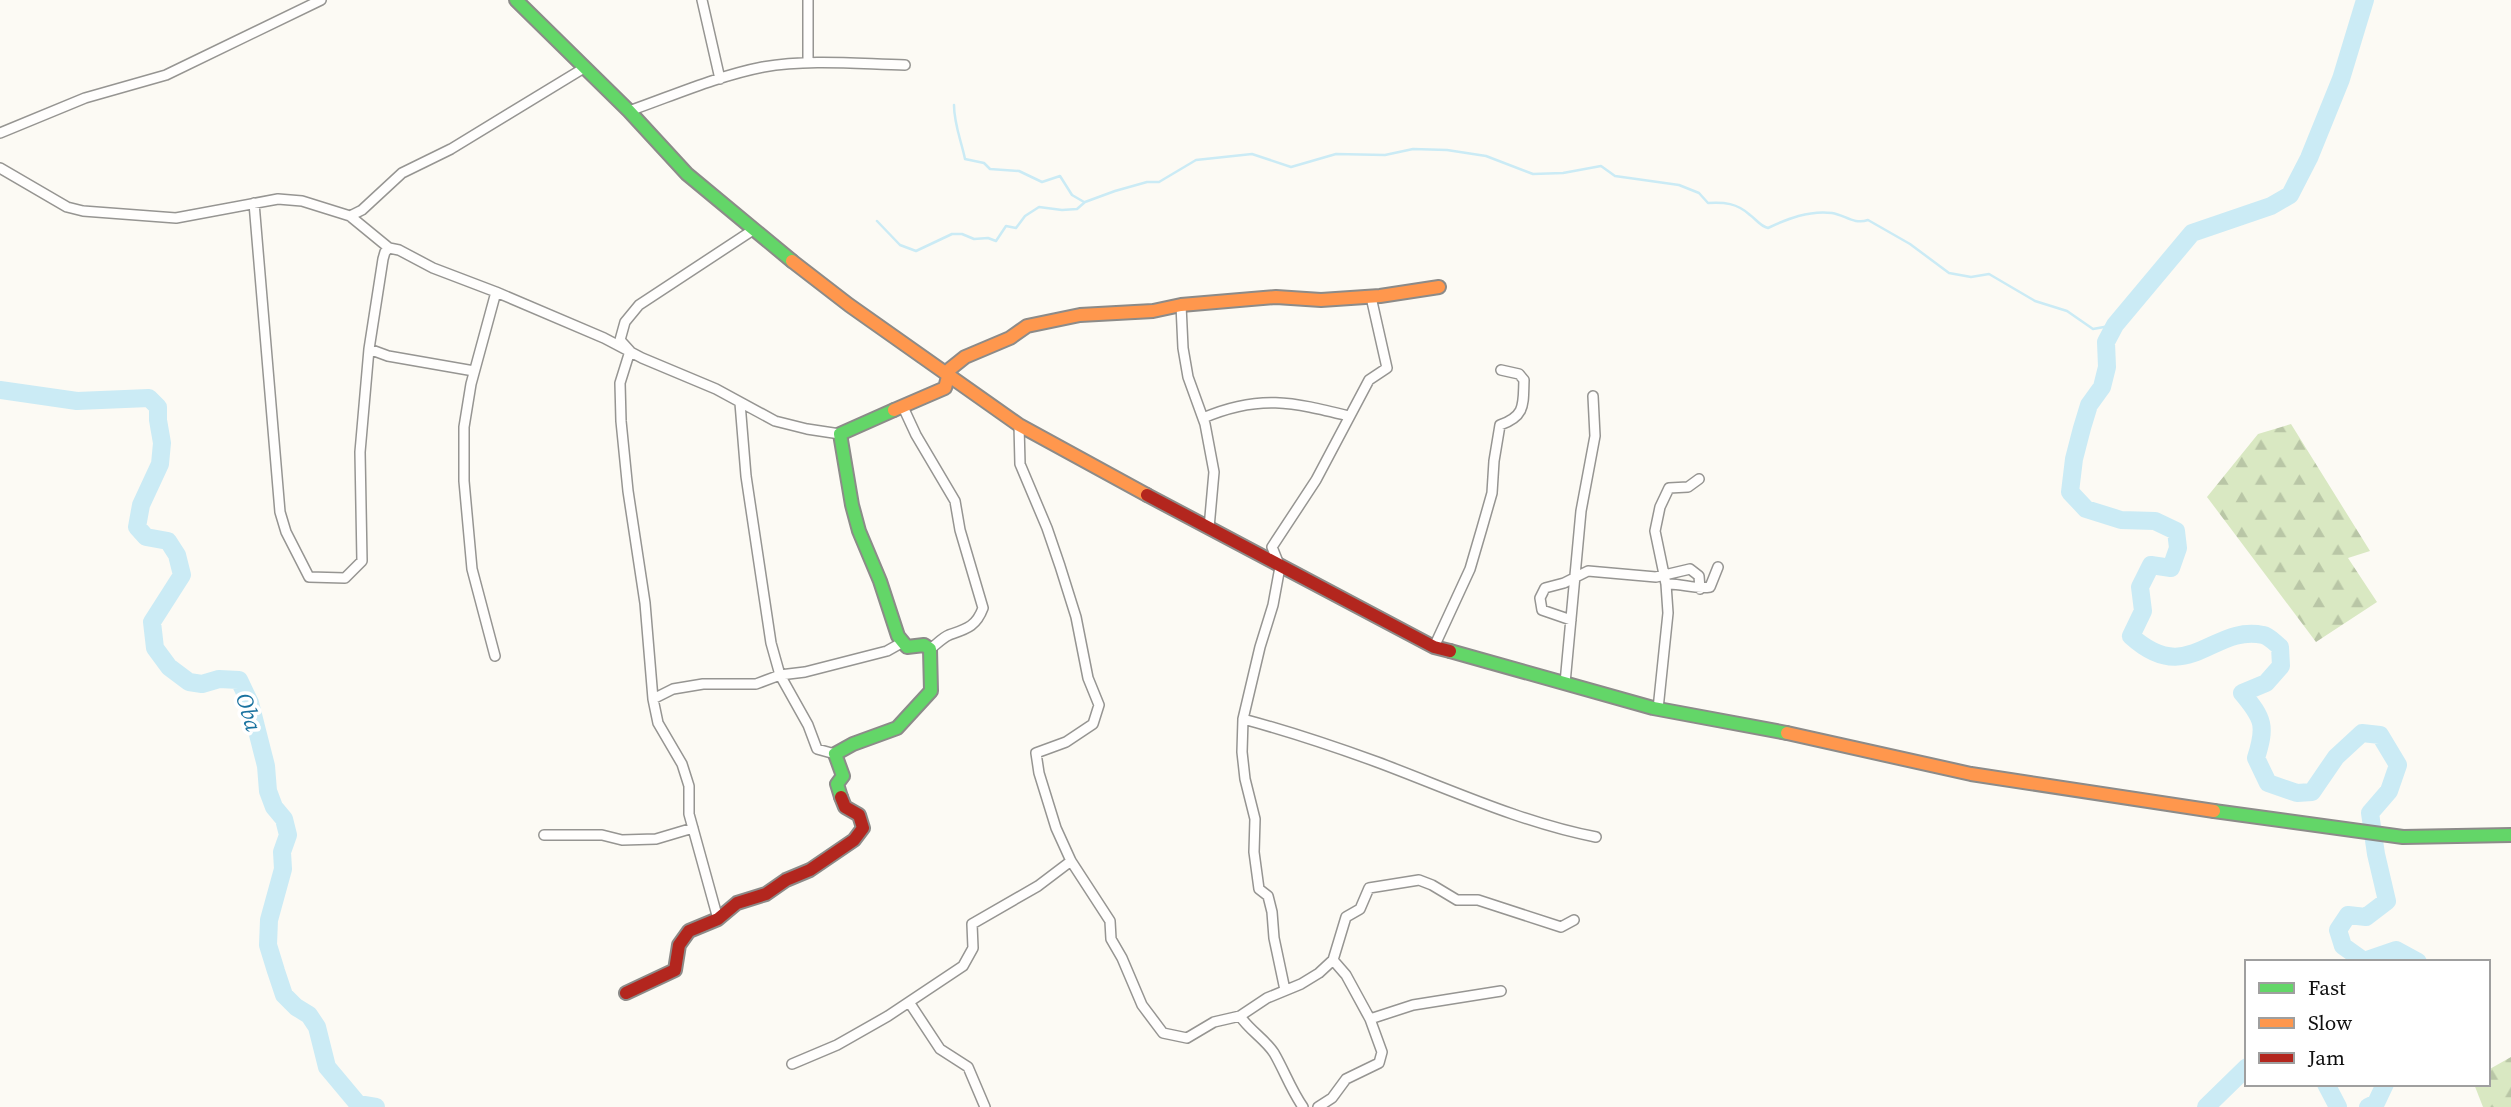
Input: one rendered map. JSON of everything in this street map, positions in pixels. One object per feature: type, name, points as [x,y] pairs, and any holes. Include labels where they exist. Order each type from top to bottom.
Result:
[{"type":"street","points":[[0,133],[85,98],[166,75],[321,0]]},
{"type":"street","points":[[516,0],[629,111],[687,174],[753,230],[849,304],[1019,425],[1434,647],[1658,709],[1814,738],[1971,774],[2370,834],[2403,837],[2511,835]]},
{"type":"street","points":[[702,0],[720,79]]},
{"type":"street","points":[[808,0],[808,62]]},
{"type":"street","points":[[629,111],[720,79],[762,68],[808,62],[905,65]]},
{"type":"street","points":[[351,216],[362,210],[402,173],[451,149],[584,68]]},
{"type":"street","points":[[0,168],[67,207],[83,211],[176,218],[278,199],[302,201],[351,216],[389,248],[399,250],[433,268],[496,292],[716,389],[775,421],[839,434],[945,388],[950,369],[965,357],[1010,338],[1027,327],[1080,315],[1153,311],[1181,305],[1276,297],[1321,300],[1371,297],[1439,286]]},
{"type":"street","points":[[254,203],[279,512],[286,533],[309,577],[345,578],[362,561],[360,453],[369,349],[383,258],[389,248]]},
{"type":"street","points":[[630,351],[620,340],[620,332],[639,305],[753,230]]},
{"type":"street","points":[[495,656],[472,569],[464,481],[464,427],[474,371],[496,292]]},
{"type":"street","points":[[1286,990],[1268,896],[1259,889],[1257,880],[1255,819],[1245,779],[1242,752],[1243,719],[1273,606],[1280,566],[1272,547],[1316,480],[1368,380],[1387,368],[1371,297]]},
{"type":"street","points":[[1181,305],[1183,348],[1188,377],[1203,418],[1214,472],[1209,528]]},
{"type":"street","points":[[369,349],[387,356],[474,371]]},
{"type":"street","points":[[630,351],[620,383],[621,421],[628,491],[645,603],[653,699],[658,723],[682,764],[689,786],[689,814],[718,919]]},
{"type":"street","points":[[1434,647],[1470,569],[1492,493],[1500,425],[1516,419],[1521,411],[1524,380],[1519,374],[1501,370]]},
{"type":"street","points":[[1565,683],[1581,511],[1595,436],[1593,396]]},
{"type":"street","points":[[1203,418],[1228,407],[1267,401],[1313,407],[1349,416]]},
{"type":"street","points":[[740,403],[746,476],[771,643],[780,675],[808,725],[817,749],[835,754],[853,744],[897,728],[930,691],[932,667],[930,649],[924,645],[907,647],[898,636],[880,581],[859,531],[839,434]]},
{"type":"street","points":[[903,407],[916,435],[955,501],[960,530],[984,608],[970,629],[947,636],[930,649]]},
{"type":"street","points":[[1019,425],[1020,464],[1060,566],[1076,617],[1088,678],[1100,705],[1093,724],[1066,742],[1036,753],[1039,773],[1056,828],[1071,861],[1110,921],[1111,939],[1142,1005],[1163,1033],[1187,1038],[1214,1022],[1240,1016],[1267,998],[1320,973],[1333,960],[1346,917],[1360,909],[1369,888],[1419,880],[1457,900],[1478,900],[1561,927],[1574,920]]},
{"type":"street","points":[[1658,709],[1668,613],[1665,579],[1655,531],[1660,507],[1669,488],[1688,487],[1699,479]]},
{"type":"street","points":[[1570,620],[1542,610],[1540,598],[1545,588],[1588,571],[1656,576],[1700,589],[1710,587],[1718,567]]},
{"type":"street","points":[[1665,579],[1690,569],[1699,576],[1700,589]]},
{"type":"street","points":[[653,699],[673,689],[723,682],[756,684],[780,675],[805,672],[887,652],[903,642]]},
{"type":"street","points":[[1243,719],[1376,762],[1494,807],[1596,837]]},
{"type":"street","points":[[626,993],[675,970],[679,945],[689,931],[718,919],[737,903],[766,894],[833,856],[854,840],[863,828],[859,815],[845,807],[836,784],[843,776],[835,754]]},
{"type":"street","points":[[544,835],[601,835],[622,840],[656,839],[693,828]]},
{"type":"street","points":[[792,1064],[837,1045],[963,966],[973,948],[972,925],[1038,886],[1071,861]]},
{"type":"street","points":[[1318,1107],[1332,1098],[1346,1079],[1378,1063],[1382,1052],[1370,1019],[1346,975],[1333,960]]},
{"type":"street","points":[[1370,1019],[1413,1005],[1501,991]]},
{"type":"street","points":[[909,1002],[940,1049],[968,1067],[985,1107]]},
{"type":"street","points":[[1240,1016],[1247,1027],[1273,1050],[1292,1091],[1303,1107]]},
{"type":"green space","points":[[2291,424],[2370,551],[2348,558],[2377,602],[2316,642],[2207,497],[2258,434]]},
{"type":"green space","points":[[2511,1057],[2511,1107],[2483,1107],[2475,1086],[2490,1086],[2490,1069]]},
{"type":"waterway","points":[[2363,960],[2343,946],[2338,930],[2348,915],[2366,917],[2387,901],[2370,813],[2389,791],[2398,765],[2380,735],[2362,733],[2336,757],[2312,792],[2297,793],[2268,783],[2256,758],[2261,738],[2261,723],[2242,693],[2266,683],[2281,666],[2280,647],[2265,636],[2245,634],[2185,656],[2169,656],[2151,650],[2131,636],[2143,611],[2140,587],[2151,565],[2171,568],[2178,548],[2176,531],[2155,521],[2121,520],[2086,509],[2070,492],[2074,459],[2082,428],[2089,405],[2102,387],[2107,367],[2106,342],[2115,325],[2192,233],[2271,206],[2290,195],[2309,158],[2341,79],[2365,0]]},
{"type":"waterway","points":[[954,105],[965,159],[984,163],[990,169],[1019,171],[1042,182],[1060,176],[1072,195],[1084,202]]},
{"type":"waterway","points":[[877,221],[900,245],[916,251],[952,234],[996,241],[1006,226],[1016,228],[1025,216],[1039,207],[1077,209],[1085,202],[1115,191],[1147,182],[1159,182],[1196,160],[1252,154],[1291,167],[1336,154],[1385,155],[1413,149],[1447,150],[1486,156],[1533,174],[1563,173],[1601,166],[1615,176],[1679,185],[1699,193],[1708,203],[1735,206],[1768,228],[1815,213],[1832,213],[1854,221],[1868,220],[1910,244],[1949,273],[1971,277],[1989,274],[2035,301],[2067,311],[2093,329],[2115,325]]},
{"type":"waterway","name":"Oba","points":[[0,390],[77,401],[149,398],[158,407],[162,443],[160,464],[141,505],[137,527],[146,537],[168,541],[177,555],[182,575],[152,622],[155,648],[169,667],[189,682],[202,684],[219,679],[239,680],[250,703],[266,766],[268,791],[274,807],[284,819],[288,835],[282,852],[283,869],[269,920],[268,945],[276,971],[284,995],[309,1015],[317,1027],[327,1067],[358,1104],[376,1107]]},
{"type":"waterway","points":[[2367,960],[2396,950],[2414,960]]},
{"type":"waterway","points":[[2206,1107],[2245,1069]]},
{"type":"waterway","points":[[2327,1086],[2338,1107]]},
{"type":"waterway","points":[[2368,1107],[2376,1103],[2384,1086]]},
{"type":"traffic: fast","points":[[516,0],[629,111],[687,174],[792,261]]},
{"type":"traffic: fast","points":[[841,797],[837,784],[843,776],[835,754],[853,744],[897,728],[931,691],[930,649],[924,645],[907,647],[898,636],[880,581],[859,531],[840,434],[894,410]]},
{"type":"traffic: fast","points":[[1450,651],[1653,708],[1787,733]]},
{"type":"traffic: fast","points":[[2214,811],[2403,837],[2511,835]]},
{"type":"traffic: slow","points":[[792,261],[849,305],[1019,425],[1147,495]]},
{"type":"traffic: slow","points":[[894,410],[945,388],[950,369],[965,357],[1010,338],[1027,326],[1080,315],[1153,311],[1181,305],[1276,297],[1321,300],[1380,296],[1439,287]]},
{"type":"traffic: slow","points":[[1787,733],[1971,774],[2214,811]]},
{"type":"traffic: jam","points":[[1147,495],[1434,647],[1450,651]]},
{"type":"traffic: jam","points":[[626,993],[675,970],[679,945],[689,931],[718,919],[737,903],[766,894],[786,880],[810,870],[854,840],[863,828],[859,815],[845,807],[841,797]]}]
